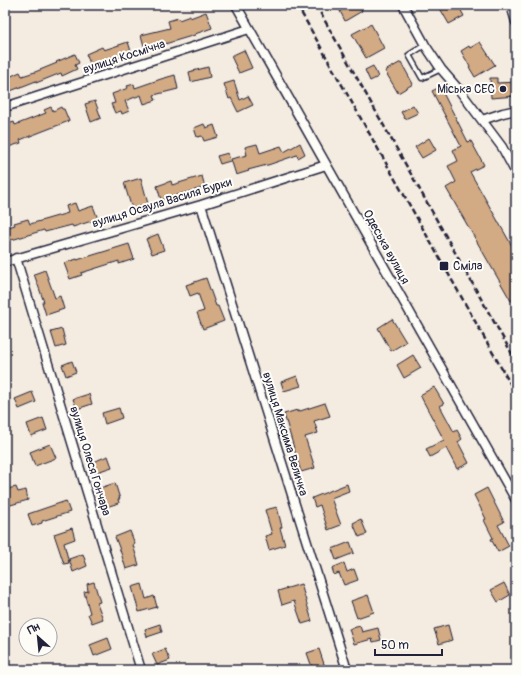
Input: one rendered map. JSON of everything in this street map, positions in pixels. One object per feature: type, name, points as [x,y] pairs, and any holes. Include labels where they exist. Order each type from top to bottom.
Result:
[{"type":"street","name":"Одеська вулиця","points":[[236,5],[516,500]]},
{"type":"street","points":[[403,5],[424,45],[502,147],[516,173]]},
{"type":"street","points":[[511,5],[516,22]]},
{"type":"street","name":"вулиця Космічна","points":[[5,107],[249,29]]},
{"type":"street","points":[[482,120],[503,112],[516,110]]},
{"type":"street","name":"вулиця Осаула Василя Бурки","points":[[5,262],[326,165]]},
{"type":"street","name":"вулиця Максима Величка","points":[[201,204],[346,670]]},
{"type":"street","name":"вулиця Олеся Гончара","points":[[16,258],[142,670]]},
{"type":"lane","points":[[424,45],[409,55],[422,78],[441,69]]},
{"type":"building","points":[[337,5],[358,5],[362,11],[345,21]]},
{"type":"building","points":[[438,5],[458,5],[464,16],[449,24]]},
{"type":"building","points":[[206,12],[212,28],[195,35],[145,50],[141,35],[170,28],[168,21],[178,18],[179,20],[190,16],[190,18]]},
{"type":"building","points":[[371,24],[384,48],[366,58],[352,34]]},
{"type":"building","points":[[128,42],[132,54],[118,58],[118,55],[91,66],[86,54],[102,47],[104,50]]},
{"type":"building","points":[[480,42],[495,65],[475,77],[461,51]]},
{"type":"building","points":[[244,50],[252,68],[239,73],[231,56]]},
{"type":"building","points":[[75,54],[79,63],[75,65],[77,69],[62,76],[61,73],[8,92],[5,85],[5,79],[20,72],[22,76],[35,72]]},
{"type":"building","points":[[401,62],[413,84],[398,93],[385,71]]},
{"type":"building","points":[[373,66],[378,77],[370,81],[365,70]]},
{"type":"building","points":[[208,67],[210,77],[191,82],[189,72]]},
{"type":"building","points":[[175,75],[178,89],[154,95],[156,100],[144,104],[141,95],[125,101],[129,111],[122,114],[121,111],[115,113],[111,104],[115,103],[112,94],[128,88],[127,86],[134,84],[135,88]]},
{"type":"building","name":"Міська СЕС","points":[[490,78],[497,78],[497,83],[516,82],[516,96],[491,98]]},
{"type":"building","points":[[234,81],[240,100],[248,96],[253,105],[238,112],[231,98],[229,99],[224,84]]},
{"type":"building","name":"Сміла","points":[[440,87],[468,142],[471,141],[484,165],[470,172],[516,253],[516,298],[511,301],[446,188],[456,182],[448,166],[458,161],[453,150],[461,146],[432,91]]},
{"type":"building","points":[[95,101],[101,118],[91,122],[85,104]]},
{"type":"building","points":[[413,105],[418,113],[405,119],[401,112]]},
{"type":"building","points":[[51,107],[53,111],[61,107],[64,109],[69,121],[20,140],[21,143],[5,148],[5,125],[14,122],[15,125],[46,113],[44,110]]},
{"type":"building","points":[[204,124],[206,128],[214,125],[218,137],[204,141],[202,136],[197,137],[194,128]]},
{"type":"building","points":[[429,138],[436,150],[422,158],[415,147]]},
{"type":"building","points":[[300,143],[305,154],[298,158],[297,155],[236,175],[231,159],[247,155],[245,147],[257,144],[260,153],[281,146],[284,152]]},
{"type":"building","points":[[228,153],[230,161],[220,164],[217,156]]},
{"type":"building","points":[[202,176],[205,187],[161,200],[157,186],[171,181],[172,185]]},
{"type":"building","points":[[141,178],[148,204],[132,209],[124,183]]},
{"type":"building","points":[[75,203],[78,211],[93,206],[98,219],[73,227],[72,225],[45,232],[44,230],[5,242],[5,228],[15,225],[14,223],[28,219],[30,224],[68,213],[66,206]]},
{"type":"building","points":[[158,234],[164,250],[152,254],[146,239]]},
{"type":"building","points":[[129,244],[134,259],[119,264],[119,261],[81,273],[82,275],[70,279],[64,263]]},
{"type":"building","points":[[45,270],[55,298],[60,296],[64,309],[46,315],[42,302],[44,302],[34,274]]},
{"type":"building","points":[[206,278],[216,306],[218,306],[224,321],[203,329],[197,313],[204,311],[198,293],[190,296],[186,285]]},
{"type":"building","points":[[392,319],[406,342],[391,351],[378,328]]},
{"type":"building","points":[[62,329],[66,345],[56,348],[51,332]]},
{"type":"building","points":[[413,355],[421,368],[404,378],[397,365]]},
{"type":"building","points":[[72,361],[76,372],[66,376],[62,365]]},
{"type":"building","points":[[297,376],[301,386],[284,391],[281,382]]},
{"type":"building","points":[[434,387],[444,404],[440,406],[454,432],[457,430],[462,439],[458,442],[469,463],[457,469],[446,448],[430,457],[426,449],[444,440],[420,395]]},
{"type":"building","points":[[32,392],[36,402],[19,409],[15,399]]},
{"type":"building","points":[[89,394],[92,404],[77,409],[73,399]]},
{"type":"building","points":[[325,403],[330,416],[314,421],[318,433],[305,437],[315,468],[301,472],[284,414],[297,410],[297,412]]},
{"type":"building","points":[[119,408],[122,418],[105,424],[102,413]]},
{"type":"building","points":[[43,418],[47,430],[31,436],[27,424]]},
{"type":"building","points":[[50,444],[56,458],[35,466],[30,452]]},
{"type":"building","points":[[108,456],[112,467],[94,473],[90,463]]},
{"type":"building","points":[[115,483],[120,499],[118,499],[119,503],[106,507],[100,488]]},
{"type":"building","points":[[347,484],[349,491],[331,498],[341,525],[328,530],[320,505],[315,507],[312,498]]},
{"type":"building","points":[[16,487],[18,492],[26,490],[28,500],[7,506],[5,493],[8,492],[7,489]]},
{"type":"building","points":[[487,488],[504,522],[498,525],[509,546],[498,552],[491,539],[493,538],[484,520],[486,519],[474,495]]},
{"type":"building","points":[[66,501],[70,512],[42,521],[42,523],[32,526],[28,514]]},
{"type":"building","points":[[277,507],[282,527],[280,528],[285,545],[269,550],[265,536],[272,534],[265,510]]},
{"type":"building","points":[[361,519],[367,534],[359,537],[353,523]]},
{"type":"building","points":[[72,528],[75,539],[64,543],[69,563],[64,564],[54,534]]},
{"type":"building","points":[[130,531],[135,544],[133,545],[139,565],[126,569],[115,537]]},
{"type":"building","points":[[350,542],[354,553],[336,560],[332,549]]},
{"type":"building","points":[[83,554],[87,566],[73,572],[69,559]]},
{"type":"building","points":[[344,563],[347,572],[354,569],[358,580],[344,585],[339,573],[334,575],[332,568]]},
{"type":"building","points":[[94,582],[100,602],[97,603],[103,619],[92,623],[88,614],[90,613],[84,592],[88,591],[87,584]]},
{"type":"building","points":[[504,583],[510,595],[498,602],[491,590]]},
{"type":"building","points":[[142,584],[146,599],[154,596],[157,607],[139,612],[132,587]]},
{"type":"building","points":[[301,584],[312,621],[302,624],[294,601],[282,605],[278,591]]},
{"type":"building","points":[[368,595],[374,612],[357,618],[351,601]]},
{"type":"building","points":[[160,624],[162,632],[147,637],[145,629]]},
{"type":"building","points":[[448,625],[452,640],[439,644],[434,629]]},
{"type":"building","points":[[360,626],[362,632],[378,628],[381,640],[373,642],[372,639],[354,644],[349,629]]},
{"type":"building","points":[[108,638],[112,649],[94,656],[90,645]]},
{"type":"building","points":[[165,649],[170,660],[157,665],[152,654]]},
{"type":"building","points":[[319,649],[326,670],[313,670],[307,653]]},
{"type":"railway","points":[[297,5],[516,394]]},
{"type":"railway","points":[[316,5],[516,361]]},
{"type":"place","name":"Міська СЕС","points":[[503,89]]},
{"type":"place","name":"Сміла","points":[[444,266]]}]
